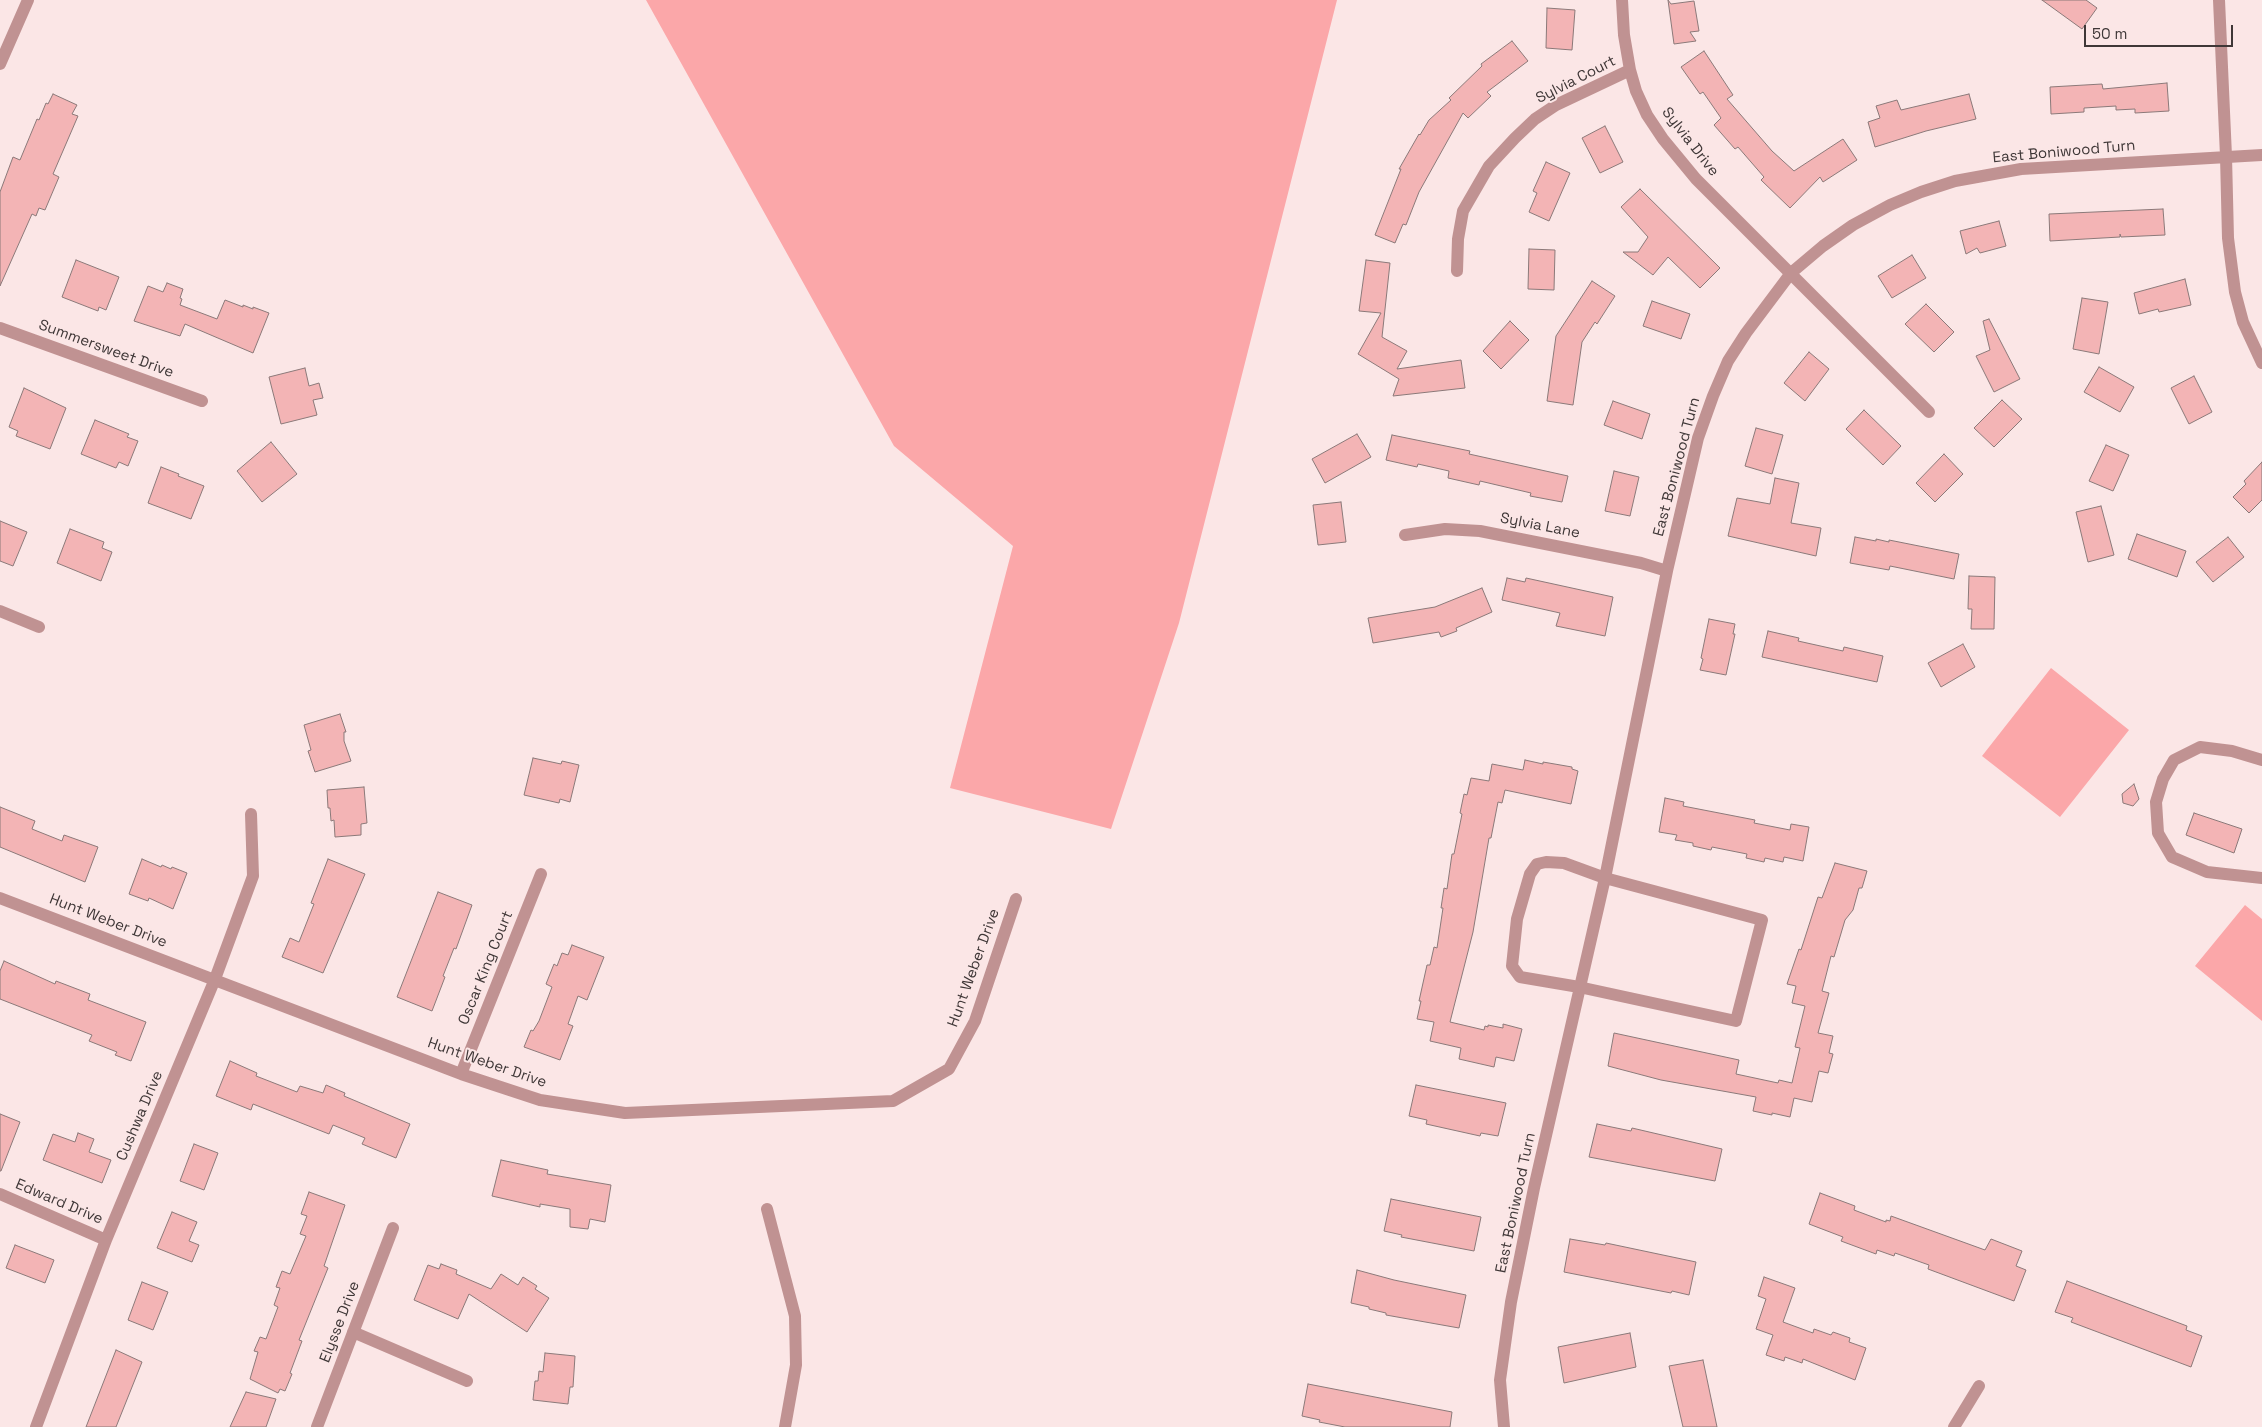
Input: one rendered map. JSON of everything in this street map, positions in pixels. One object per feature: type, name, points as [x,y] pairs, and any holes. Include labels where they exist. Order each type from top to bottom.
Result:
[{"type":"street","points":[[0,64],[28,0]]},
{"type":"street","name":"Sylvia Drive","points":[[1622,0],[1624,35],[1636,91],[1647,115],[1663,139],[1696,179],[1929,412]]},
{"type":"street","points":[[2219,0],[2228,238],[2235,292],[2243,322],[2262,363]]},
{"type":"street","name":"Sylvia Court","points":[[1457,271],[1458,239],[1463,211],[1489,166],[1535,119],[1556,105],[1630,70]]},
{"type":"street","name":"East Boniwood Turn","points":[[1504,1427],[1500,1380],[1511,1302],[1579,987],[1605,878],[1667,571],[1698,438],[1728,361],[1746,333],[1791,273],[1823,246],[1853,226],[1890,205],[1921,192],[1955,181],[2021,169],[2262,155]]},
{"type":"street","name":"Summersweet Drive","points":[[0,328],[202,401]]},
{"type":"street","name":"Sylvia Lane","points":[[1405,535],[1445,529],[1480,532],[1632,561],[1667,571]]},
{"type":"street","points":[[0,611],[39,627]]},
{"type":"street","points":[[2262,760],[2232,751],[2200,747],[2174,760],[2163,778],[2156,802],[2158,833],[2172,857],[2207,872],[2262,878]]},
{"type":"street","name":"Cushwa Drive","points":[[36,1427],[106,1240],[215,979],[253,876],[251,814]]},
{"type":"street","points":[[1546,862],[1564,863],[1605,878],[1762,920],[1736,1021],[1579,987],[1520,977],[1512,966],[1516,919],[1525,885],[1537,864],[1546,862]]},
{"type":"street","name":"Oscar King Court","points":[[461,1074],[541,874]]},
{"type":"street","name":"Hunt Weber Drive","points":[[0,898],[461,1074],[540,1100],[625,1113],[893,1101],[949,1069],[975,1021],[1016,899]]},
{"type":"street","name":"Edward Drive","points":[[0,1194],[106,1240]]},
{"type":"street","points":[[767,1209],[795,1316],[796,1365],[785,1427]]},
{"type":"street","name":"Elysse Drive","points":[[317,1427],[393,1228]]},
{"type":"street","points":[[353,1332],[467,1380]]},
{"type":"street","points":[[1954,1427],[1978,1386]]},
{"type":"shaded area","points":[[646,0],[1337,0],[1179,623],[1111,829],[950,788],[1013,546],[894,446]]},
{"type":"shaded area","points":[[2051,668],[2129,730],[2060,817],[1982,756]]},
{"type":"shaded area","points":[[2245,905],[2262,919],[2262,1021],[2195,966]]},
{"type":"building","points":[[1668,0],[1671,4],[1694,1],[1699,31],[1690,32],[1696,41],[1674,44]]},
{"type":"building","points":[[2042,0],[2086,0],[2097,8],[2082,29]]},
{"type":"building","points":[[1547,8],[1575,10],[1572,50],[1546,48]]},
{"type":"building","points":[[1512,41],[1528,61],[1487,92],[1491,96],[1468,118],[1463,113],[1419,192],[1406,225],[1403,224],[1395,243],[1375,235],[1401,169],[1399,169],[1419,134],[1429,120],[1451,100],[1449,98],[1482,66],[1481,64]]},
{"type":"building","points":[[1704,51],[1733,95],[1727,99],[1772,151],[1794,171],[1843,139],[1857,160],[1823,182],[1820,177],[1790,208],[1761,180],[1764,177],[1738,147],[1735,149],[1714,125],[1721,118],[1703,92],[1700,94],[1681,67]]},
{"type":"building","points":[[2167,83],[2169,111],[2135,113],[2135,109],[2116,110],[2116,106],[2084,108],[2084,112],[2051,114],[2050,87],[2102,84],[2103,89]]},
{"type":"building","points":[[53,94],[77,105],[72,114],[78,116],[53,174],[59,177],[45,210],[39,208],[36,216],[32,214],[0,286],[0,192],[13,157],[20,160],[37,119],[39,120],[46,103],[48,104]]},
{"type":"building","points":[[1969,94],[1976,119],[1926,131],[1875,147],[1868,122],[1880,118],[1876,106],[1897,100],[1901,110]]},
{"type":"building","points":[[1605,126],[1623,162],[1600,173],[1582,138]]},
{"type":"building","points":[[1546,162],[1570,173],[1549,221],[1529,212],[1537,193],[1533,191]]},
{"type":"building","points":[[1640,189],[1720,268],[1700,288],[1668,257],[1653,275],[1623,252],[1638,252],[1648,237],[1621,207]]},
{"type":"building","points":[[2163,209],[2165,235],[2121,237],[2120,234],[2120,237],[2050,241],[2049,214]]},
{"type":"building","points":[[1999,221],[2006,246],[1980,253],[1977,248],[1966,254],[1960,231]]},
{"type":"building","points":[[1529,249],[1555,250],[1554,290],[1528,289]]},
{"type":"building","points":[[1912,255],[1926,278],[1892,298],[1878,276]]},
{"type":"building","points":[[76,260],[119,277],[106,310],[99,307],[98,311],[62,297]]},
{"type":"building","points":[[1366,260],[1390,263],[1382,337],[1407,351],[1397,369],[1461,360],[1465,388],[1393,396],[1399,379],[1358,354],[1381,313],[1359,311]]},
{"type":"building","points":[[2185,279],[2191,305],[2159,312],[2158,309],[2139,314],[2134,293]]},
{"type":"building","points":[[1592,281],[1615,296],[1597,324],[1595,322],[1582,342],[1573,405],[1547,401],[1556,336]]},
{"type":"building","points":[[167,283],[183,289],[180,305],[217,319],[225,300],[243,307],[243,305],[253,309],[253,307],[269,313],[253,353],[185,324],[180,336],[134,321],[148,286],[163,292]]},
{"type":"building","points":[[2082,298],[2108,302],[2099,354],[2073,349]]},
{"type":"building","points":[[1652,301],[1690,314],[1681,339],[1643,326]]},
{"type":"building","points":[[1926,304],[1954,332],[1934,352],[1905,324]]},
{"type":"building","points":[[1989,319],[2020,379],[1994,392],[1976,356],[1990,350],[1983,321]]},
{"type":"building","points":[[1510,321],[1529,340],[1501,369],[1483,351]]},
{"type":"building","points":[[1809,352],[1829,369],[1805,401],[1784,383]]},
{"type":"building","points":[[2099,367],[2134,387],[2120,412],[2084,392]]},
{"type":"building","points":[[305,368],[309,386],[319,383],[323,398],[313,400],[317,415],[281,424],[269,377]]},
{"type":"building","points":[[2194,376],[2212,412],[2189,424],[2171,388]]},
{"type":"building","points":[[24,388],[66,408],[50,449],[16,436],[18,431],[9,427]]},
{"type":"building","points":[[2002,400],[2022,419],[1994,447],[1974,428]]},
{"type":"building","points":[[1613,401],[1650,414],[1642,439],[1604,425]]},
{"type":"building","points":[[1864,410],[1901,446],[1883,465],[1846,429]]},
{"type":"building","points":[[95,420],[129,434],[127,437],[138,441],[128,466],[119,462],[116,468],[81,454]]},
{"type":"building","points":[[1756,428],[1783,435],[1772,474],[1745,466]]},
{"type":"building","points":[[1357,434],[1371,457],[1325,483],[1312,459]]},
{"type":"building","points":[[1392,435],[1470,451],[1469,454],[1568,476],[1562,502],[1530,496],[1531,493],[1480,481],[1479,485],[1448,478],[1449,471],[1418,464],[1417,467],[1386,460]]},
{"type":"building","points":[[271,442],[297,474],[262,502],[237,471]]},
{"type":"building","points":[[2106,445],[2129,455],[2113,491],[2089,481]]},
{"type":"building","points":[[1944,454],[1963,474],[1935,502],[1916,483]]},
{"type":"building","points":[[2262,462],[2262,500],[2249,513],[2233,497],[2246,484],[2244,481]]},
{"type":"building","points":[[161,467],[204,486],[191,519],[148,503]]},
{"type":"building","points":[[1614,471],[1639,477],[1630,516],[1605,511]]},
{"type":"building","points":[[1775,478],[1799,483],[1791,523],[1821,528],[1816,556],[1728,536],[1737,498],[1770,504]]},
{"type":"building","points":[[1341,502],[1346,542],[1318,545],[1313,505]]},
{"type":"building","points":[[2101,506],[2114,555],[2088,562],[2076,512]]},
{"type":"building","points":[[0,521],[27,532],[13,566],[0,561]]},
{"type":"building","points":[[70,529],[104,542],[102,548],[112,552],[101,581],[57,563]]},
{"type":"building","points":[[2137,534],[2186,551],[2177,577],[2128,559]]},
{"type":"building","points":[[1855,537],[1876,541],[1876,539],[1889,542],[1889,540],[1959,554],[1954,579],[1890,566],[1889,570],[1850,563]]},
{"type":"building","points":[[2228,537],[2244,557],[2213,582],[2196,562]]},
{"type":"building","points":[[1969,576],[1995,577],[1994,629],[1971,629],[1972,609],[1968,609]]},
{"type":"building","points":[[1507,578],[1525,582],[1526,578],[1613,597],[1605,636],[1556,626],[1560,613],[1502,600]]},
{"type":"building","points":[[1482,588],[1492,612],[1456,628],[1457,631],[1441,637],[1439,632],[1373,643],[1368,618],[1435,607]]},
{"type":"building","points":[[1709,619],[1735,624],[1733,634],[1735,634],[1726,675],[1700,670]]},
{"type":"building","points":[[1768,631],[1799,638],[1798,641],[1843,651],[1844,647],[1883,656],[1877,682],[1762,657]]},
{"type":"building","points":[[1963,644],[1975,667],[1941,687],[1928,663]]},
{"type":"building","points":[[340,714],[346,732],[344,732],[344,741],[351,761],[315,772],[308,751],[311,750],[304,725]]},
{"type":"building","points":[[533,758],[561,764],[562,761],[579,765],[570,802],[560,799],[559,803],[524,795]]},
{"type":"building","points":[[1525,760],[1572,767],[1572,769],[1578,771],[1571,804],[1505,790],[1502,803],[1498,802],[1491,838],[1489,838],[1473,932],[1450,1022],[1484,1030],[1485,1026],[1488,1027],[1488,1025],[1503,1028],[1503,1024],[1522,1029],[1514,1061],[1496,1057],[1494,1067],[1459,1059],[1461,1048],[1430,1041],[1434,1022],[1417,1019],[1427,965],[1430,965],[1434,947],[1437,948],[1444,888],[1447,889],[1452,854],[1454,854],[1462,814],[1460,813],[1464,794],[1467,795],[1471,778],[1489,781],[1492,764],[1523,770]]},
{"type":"building","points":[[2134,784],[2139,799],[2133,806],[2123,803],[2122,794]]},
{"type":"building","points":[[364,787],[367,823],[361,824],[361,835],[335,837],[334,820],[331,821],[330,808],[328,808],[327,790]]},
{"type":"building","points":[[1665,798],[1684,802],[1683,806],[1755,820],[1754,823],[1790,830],[1791,824],[1809,827],[1803,861],[1784,857],[1783,862],[1765,858],[1764,862],[1746,858],[1747,854],[1712,847],[1711,850],[1693,846],[1693,843],[1675,840],[1677,835],[1659,832]]},
{"type":"building","points":[[0,807],[35,821],[32,829],[62,841],[64,835],[98,847],[85,882],[0,847]]},
{"type":"building","points":[[2194,813],[2242,829],[2234,853],[2186,835]]},
{"type":"building","points":[[142,859],[161,867],[162,865],[171,869],[172,867],[187,873],[173,909],[149,898],[148,901],[129,894]]},
{"type":"building","points":[[328,859],[365,874],[323,973],[282,957],[290,938],[299,942],[314,904],[311,903]]},
{"type":"building","points":[[1835,863],[1867,871],[1862,888],[1859,888],[1853,910],[1845,920],[1834,957],[1831,956],[1822,991],[1829,993],[1818,1033],[1833,1036],[1829,1053],[1833,1054],[1828,1073],[1819,1071],[1812,1102],[1794,1098],[1790,1117],[1772,1113],[1772,1115],[1753,1111],[1756,1097],[1661,1080],[1608,1066],[1614,1033],[1739,1060],[1736,1074],[1778,1083],[1779,1080],[1792,1083],[1800,1048],[1795,1047],[1805,1006],[1792,1003],[1796,986],[1787,984],[1799,949],[1801,950],[1818,897],[1822,898]]},
{"type":"building","points":[[438,892],[472,905],[456,949],[454,948],[443,976],[445,977],[432,1011],[397,997]]},
{"type":"building","points":[[572,945],[604,957],[587,1000],[578,996],[568,1024],[573,1026],[560,1060],[524,1047],[531,1030],[533,1031],[539,1021],[552,987],[546,984],[554,964],[557,966],[562,953],[568,955]]},
{"type":"building","points":[[4,961],[55,984],[56,981],[90,994],[88,1000],[146,1022],[131,1061],[115,1055],[117,1052],[89,1041],[92,1035],[0,999],[0,971]]},
{"type":"building","points":[[230,1061],[257,1073],[256,1076],[297,1092],[300,1086],[323,1093],[326,1085],[345,1093],[344,1096],[410,1124],[396,1158],[362,1144],[365,1138],[333,1125],[329,1134],[253,1104],[251,1110],[216,1096]]},
{"type":"building","points":[[1416,1085],[1506,1103],[1498,1136],[1481,1133],[1480,1136],[1426,1124],[1427,1120],[1409,1116]]},
{"type":"building","points":[[0,1114],[20,1122],[1,1171],[0,1171]]},
{"type":"building","points":[[1597,1124],[1631,1131],[1632,1128],[1722,1149],[1715,1181],[1589,1157]]},
{"type":"building","points":[[78,1133],[94,1139],[89,1152],[111,1160],[102,1183],[43,1160],[53,1134],[75,1142]]},
{"type":"building","points":[[194,1144],[218,1153],[204,1190],[180,1181]]},
{"type":"building","points":[[501,1160],[548,1170],[547,1174],[611,1185],[605,1222],[590,1219],[588,1229],[570,1227],[570,1209],[540,1204],[540,1207],[492,1196]]},
{"type":"building","points":[[309,1192],[345,1205],[324,1266],[328,1268],[299,1340],[302,1341],[290,1373],[292,1374],[285,1391],[280,1389],[278,1393],[250,1379],[258,1352],[254,1351],[260,1337],[266,1339],[278,1307],[274,1305],[280,1288],[276,1287],[282,1271],[290,1274],[306,1236],[300,1234],[307,1216],[301,1214]]},
{"type":"building","points":[[1820,1193],[1855,1206],[1854,1210],[1886,1222],[1886,1220],[1890,1221],[1891,1216],[1985,1250],[1991,1239],[2022,1251],[2016,1266],[2026,1270],[2014,1301],[1928,1269],[1929,1265],[1895,1253],[1894,1256],[1877,1250],[1876,1254],[1841,1241],[1843,1237],[1809,1224]]},
{"type":"building","points":[[1391,1199],[1481,1217],[1474,1251],[1401,1237],[1402,1235],[1384,1231]]},
{"type":"building","points":[[172,1212],[197,1222],[189,1241],[199,1245],[192,1262],[157,1248]]},
{"type":"building","points":[[1570,1239],[1605,1245],[1606,1243],[1696,1262],[1689,1295],[1564,1272]]},
{"type":"building","points":[[15,1245],[54,1260],[45,1283],[6,1268]]},
{"type":"building","points":[[441,1264],[457,1270],[456,1274],[491,1289],[501,1274],[518,1285],[523,1277],[537,1286],[535,1289],[549,1298],[527,1332],[469,1294],[458,1319],[414,1300],[428,1265],[439,1269]]},
{"type":"building","points":[[1357,1270],[1466,1295],[1459,1328],[1386,1315],[1386,1313],[1369,1309],[1369,1307],[1351,1303]]},
{"type":"building","points":[[1764,1277],[1795,1288],[1783,1322],[1813,1333],[1814,1329],[1831,1335],[1833,1332],[1850,1338],[1849,1342],[1866,1348],[1855,1380],[1803,1359],[1802,1363],[1785,1357],[1784,1361],[1766,1355],[1773,1335],[1756,1329],[1766,1299],[1758,1296]]},
{"type":"building","points":[[2067,1281],[2187,1326],[2186,1330],[2202,1336],[2191,1367],[2071,1322],[2073,1318],[2055,1312]]},
{"type":"building","points":[[142,1282],[168,1292],[153,1330],[128,1320]]},
{"type":"building","points":[[1630,1333],[1636,1367],[1564,1383],[1558,1347]]},
{"type":"building","points":[[116,1350],[142,1362],[116,1427],[86,1427]]},
{"type":"building","points":[[545,1353],[575,1356],[573,1387],[570,1387],[568,1404],[533,1400],[535,1381],[538,1381],[539,1371],[543,1372]]},
{"type":"building","points":[[1703,1360],[1717,1427],[1683,1427],[1669,1366]]},
{"type":"building","points":[[1308,1384],[1452,1412],[1450,1427],[1345,1427],[1319,1422],[1320,1420],[1302,1416]]},
{"type":"building","points":[[246,1392],[276,1399],[266,1427],[230,1427]]}]
